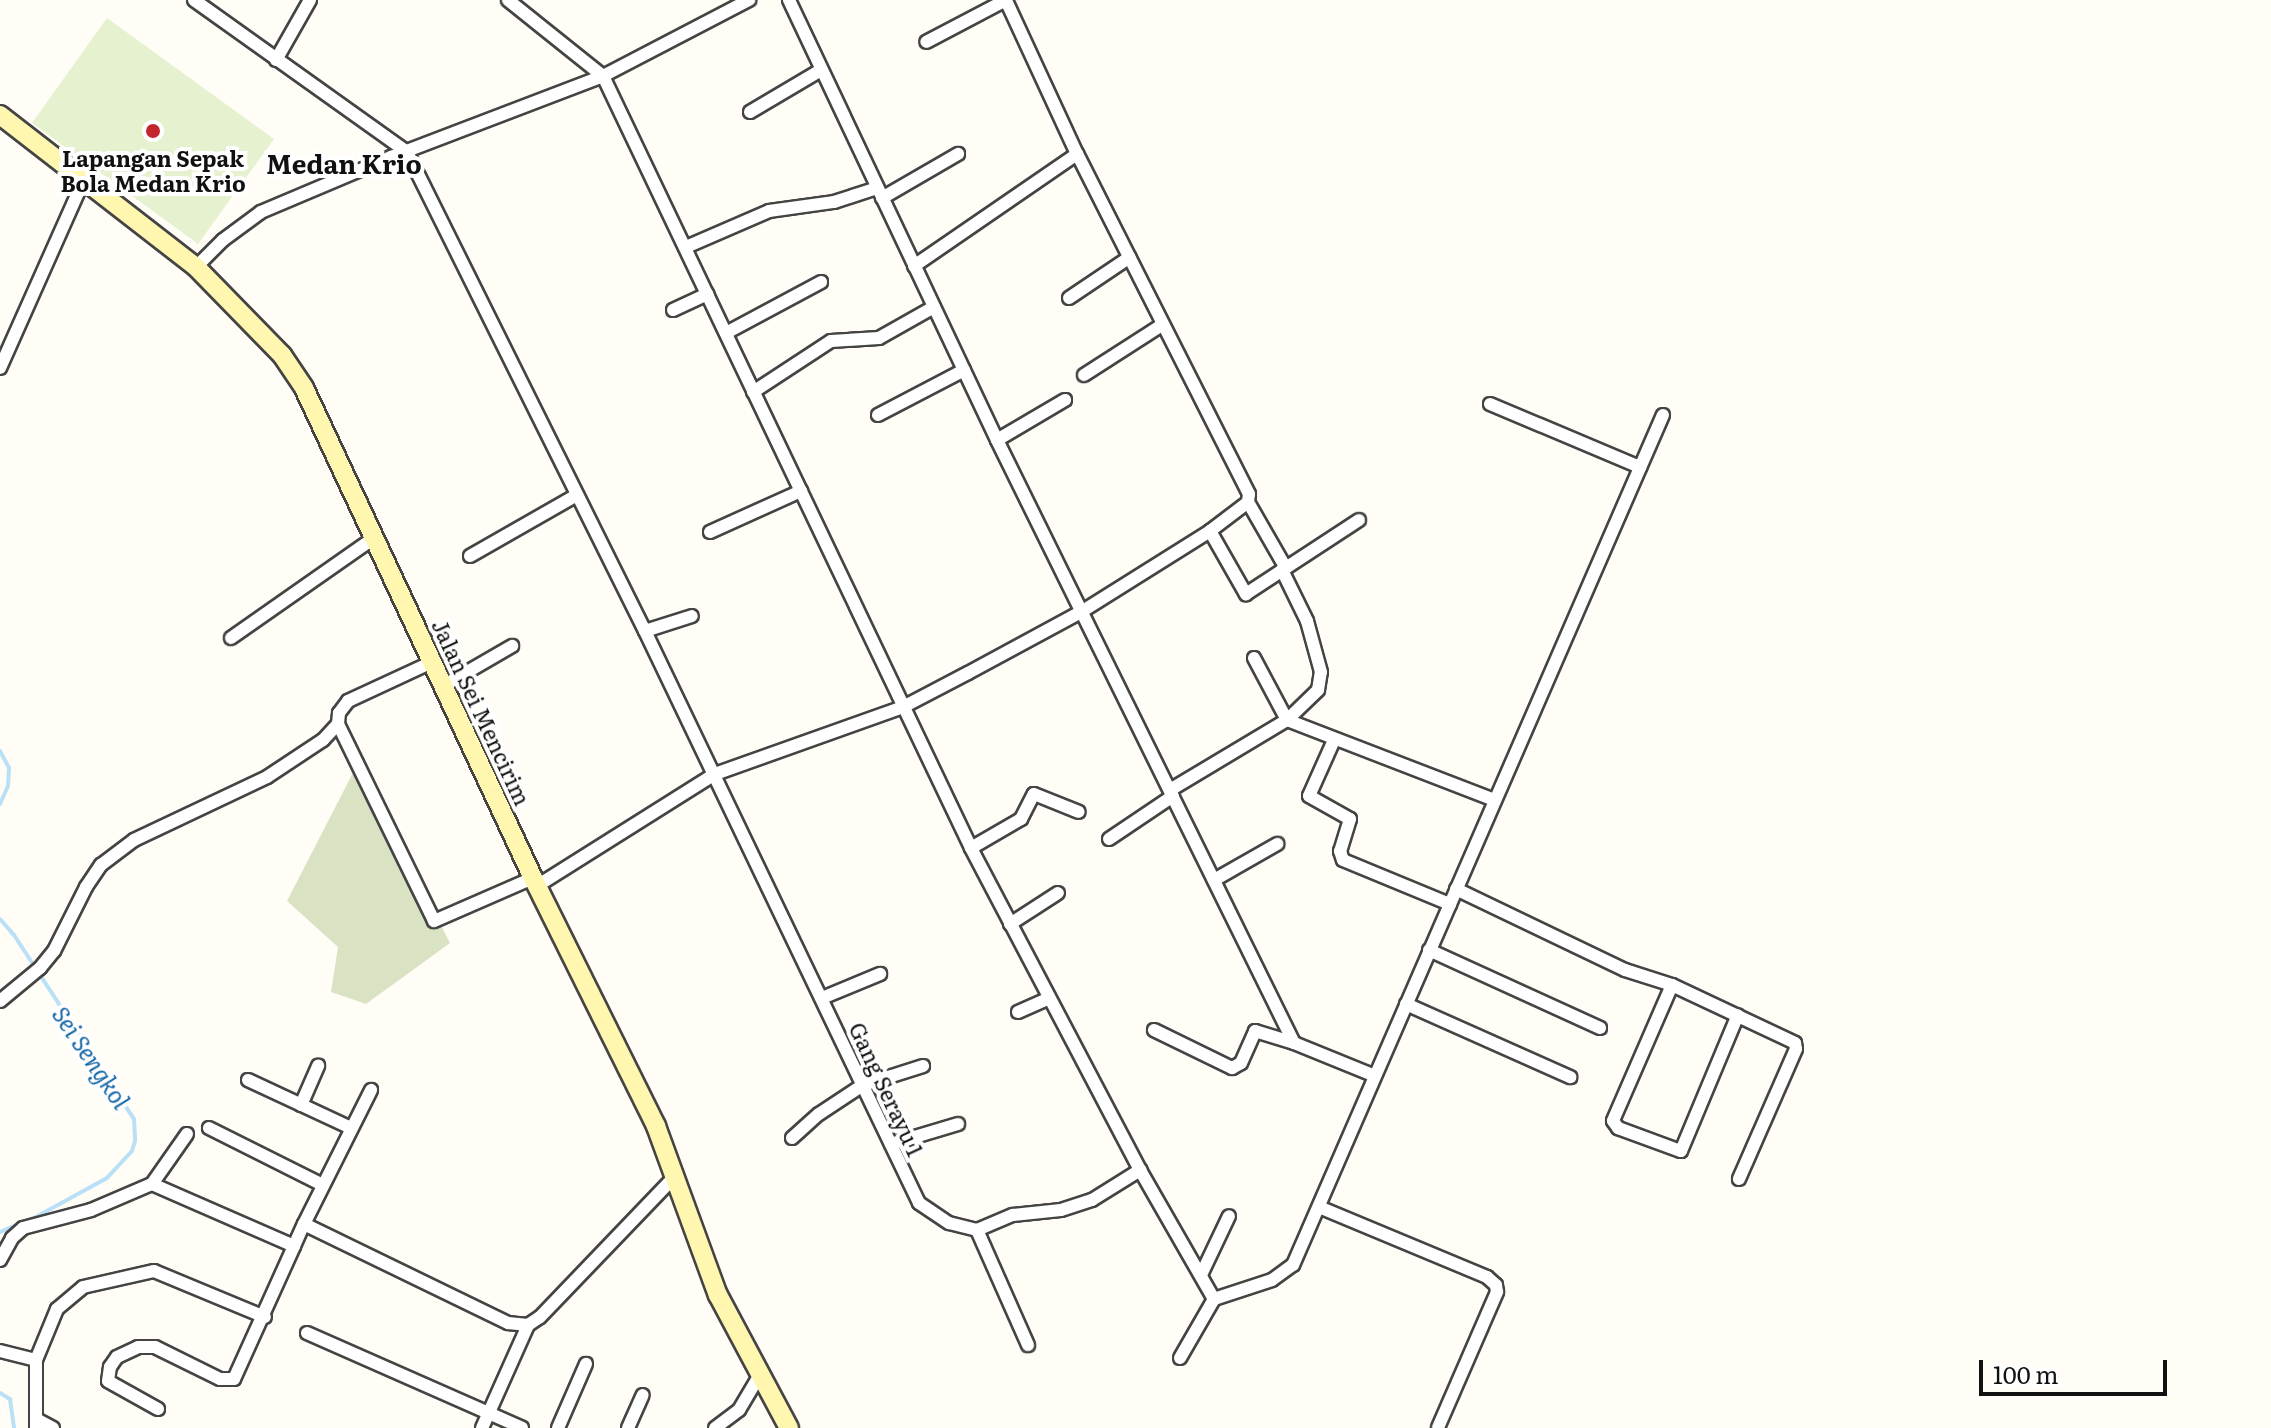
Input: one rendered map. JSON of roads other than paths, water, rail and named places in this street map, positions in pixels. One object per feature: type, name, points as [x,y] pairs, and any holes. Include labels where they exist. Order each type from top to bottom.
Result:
[{"type":"street","points":[[194,0],[407,152]]},
{"type":"street","points":[[276,60],[310,0]]},
{"type":"street","points":[[508,0],[603,76],[971,848],[1140,1170],[1214,1299]]},
{"type":"street","points":[[196,267],[223,240],[261,212],[603,76],[749,0]]},
{"type":"street","points":[[789,0],[997,440],[1294,1043]]},
{"type":"street","points":[[926,42],[1006,0],[1077,154],[1284,569],[1307,621],[1322,683],[1312,698],[1287,720],[1172,793],[1109,839]]},
{"type":"street","points":[[750,112],[821,70]]},
{"type":"street","name":"Jalan Sei Mencirim","points":[[0,115],[196,267],[255,325],[297,377],[535,882],[656,1126],[718,1295],[789,1428]]},
{"type":"street","name":"Gang Serayu 1","points":[[407,152],[715,774],[919,1203],[949,1223],[977,1230]]},
{"type":"street","points":[[686,247],[769,211],[880,193],[958,154]]},
{"type":"street","points":[[914,266],[1077,154]]},
{"type":"street","points":[[0,368],[84,179]]},
{"type":"street","points":[[1069,298],[1130,257]]},
{"type":"street","points":[[726,333],[821,282]]},
{"type":"street","points":[[673,310],[707,294]]},
{"type":"street","points":[[753,392],[831,341],[879,338],[934,307]]},
{"type":"street","points":[[1084,375],[1162,325]]},
{"type":"street","points":[[878,415],[964,370]]},
{"type":"street","points":[[997,440],[1065,400]]},
{"type":"street","points":[[1490,404],[1640,467]]},
{"type":"street","points":[[1180,1358],[1214,1299],[1284,1274],[1293,1265],[1373,1075],[1663,415]]},
{"type":"street","points":[[710,532],[801,491]]},
{"type":"street","points":[[470,556],[577,495]]},
{"type":"street","points":[[432,662],[348,701],[339,713],[338,724],[434,921],[535,882],[715,774],[903,707],[1081,612],[1210,531],[1248,502]]},
{"type":"street","points":[[1210,531],[1246,594],[1359,520]]},
{"type":"street","points":[[231,638],[374,538]]},
{"type":"street","points":[[645,631],[692,616]]},
{"type":"street","points":[[443,686],[512,646]]},
{"type":"street","points":[[1254,658],[1287,720],[1334,740],[1375,751],[1494,800]]},
{"type":"street","points":[[0,1001],[40,968],[54,951],[86,887],[101,865],[134,840],[267,777],[323,740],[338,724]]},
{"type":"street","points":[[1334,740],[1309,796],[1350,819],[1340,851],[1343,860],[1450,904]]},
{"type":"street","points":[[971,848],[1021,819],[1034,794],[1079,812]]},
{"type":"street","points":[[1214,880],[1277,844]]},
{"type":"street","points":[[1456,889],[1625,970],[1672,985],[1791,1039],[1796,1049],[1739,1179]]},
{"type":"street","points":[[1010,924],[1058,893]]},
{"type":"street","points":[[1429,950],[1600,1028]]},
{"type":"street","points":[[822,998],[880,974]]},
{"type":"street","points":[[1672,985],[1613,1121],[1618,1128],[1681,1151],[1738,1015]]},
{"type":"street","points":[[1018,1012],[1049,998]]},
{"type":"street","points":[[1406,1004],[1570,1077]]},
{"type":"street","points":[[1154,1030],[1232,1068],[1241,1063],[1255,1031],[1373,1075]]},
{"type":"street","points":[[301,1105],[318,1066]]},
{"type":"street","points":[[792,1138],[819,1114],[863,1085],[923,1066]]},
{"type":"street","points":[[248,1080],[351,1128]]},
{"type":"street","points":[[158,1409],[108,1381],[110,1367],[117,1357],[138,1347],[155,1347],[220,1379],[234,1379],[265,1317],[304,1224],[371,1090]]},
{"type":"street","points":[[891,1144],[958,1124]]},
{"type":"street","points":[[209,1128],[323,1185]]},
{"type":"street","points":[[0,1260],[12,1238],[23,1228],[91,1210],[152,1184],[187,1134]]},
{"type":"street","points":[[1028,1345],[977,1230],[1013,1215],[1061,1210],[1092,1200],[1140,1170]]},
{"type":"street","points":[[482,1428],[528,1325],[540,1317],[676,1175]]},
{"type":"street","points":[[152,1184],[294,1246]]},
{"type":"street","points":[[1319,1207],[1487,1277],[1496,1285],[1497,1292],[1438,1428]]},
{"type":"street","points":[[1201,1275],[1229,1216]]},
{"type":"street","points":[[304,1224],[508,1323],[528,1325]]},
{"type":"street","points":[[53,1428],[37,1424],[36,1360],[57,1309],[83,1287],[143,1271],[154,1271],[265,1317]]},
{"type":"street","points":[[307,1333],[522,1428]]},
{"type":"street","points":[[0,1351],[36,1360]]},
{"type":"street","points":[[558,1428],[586,1364]]},
{"type":"street","points":[[715,1428],[739,1410],[761,1373]]},
{"type":"street","points":[[628,1428],[643,1395]]},
{"type":"waterway","name":"Sei Sengkol","points":[[0,751],[9,768],[8,786],[0,804]]},
{"type":"waterway","name":"Sei Sengkol","points":[[0,919],[14,935],[134,1119],[135,1141],[132,1151],[107,1178],[38,1216],[0,1232]]},
{"type":"waterway","name":"Sei Sengkol","points":[[0,1393],[10,1399],[14,1428]]},
{"type":"place","name":"Lapangan Sepak Bola Medan Krio","points":[[153,131]]},
{"type":"district","name":"Medan Krio","points":[[344,163]]}]
